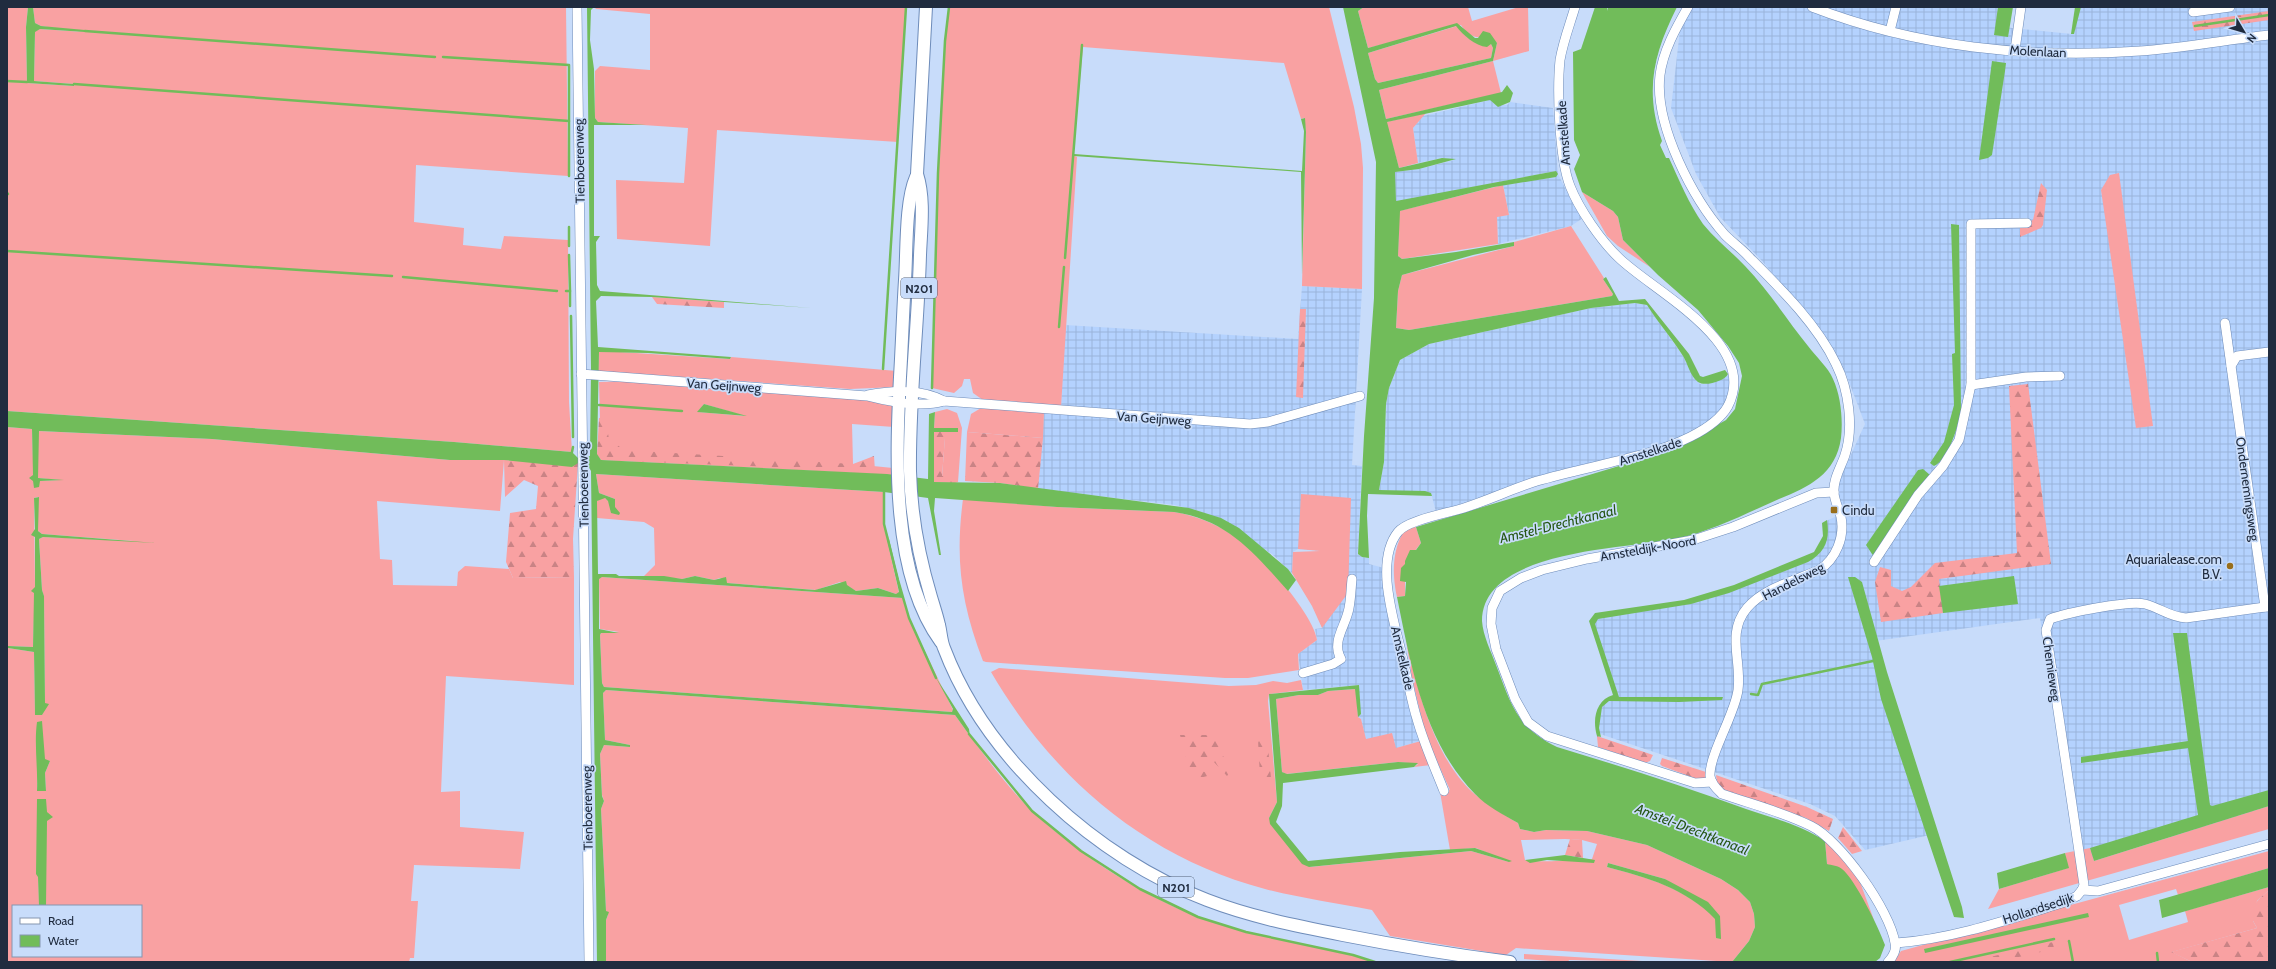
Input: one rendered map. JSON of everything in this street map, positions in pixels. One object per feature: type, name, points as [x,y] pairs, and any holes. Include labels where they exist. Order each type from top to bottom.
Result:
[{"type":"main road","name":"N201","points":[[926,7],[917,174],[913,184],[909,213],[899,397],[897,474],[899,505],[904,541],[915,586],[932,630],[943,645],[970,699],[991,731],[1024,773],[1063,812],[1095,838],[1148,872],[1206,900],[1274,920],[1386,943],[1510,962]]},
{"type":"main road","name":"N201","points":[[917,174],[920,184],[921,228],[918,316],[912,398],[910,474],[912,503],[922,562],[940,626],[943,645]]},
{"type":"street","name":"Tienboerenweg","points":[[577,7],[584,374],[582,470],[589,962]]},
{"type":"street","name":"Amstelkade","points":[[1444,791],[1416,718],[1389,598],[1387,576],[1388,559],[1396,534],[1406,526],[1466,507],[1538,481],[1659,450],[1688,438],[1719,418],[1728,406],[1734,389],[1732,372],[1726,357],[1713,336],[1697,318],[1620,260],[1609,248],[1570,187],[1565,171],[1560,126],[1560,62],[1575,7]]},
{"type":"street","points":[[1688,7],[1666,51],[1660,75],[1659,94],[1662,116],[1685,173],[1711,218],[1799,312],[1820,337],[1837,364],[1848,406],[1849,430],[1846,454],[1836,476],[1834,492]]},
{"type":"street","name":"Molenlaan","points":[[1812,7],[1920,39],[2014,50],[2062,53],[2141,51],[2269,35]]},
{"type":"street","points":[[1890,31],[1896,7]]},
{"type":"street","points":[[2014,50],[2021,7]]},
{"type":"street","points":[[2193,12],[2230,7]]},
{"type":"street","points":[[1874,562],[1918,495],[1943,466],[1959,440],[1971,385],[1971,224],[2027,223]]},
{"type":"street","name":"Ondernemingsweg","points":[[2225,323],[2267,607]]},
{"type":"street","points":[[2231,366],[2237,356],[2269,352]]},
{"type":"street","name":"Van Geijnweg","points":[[584,374],[867,396],[879,393],[912,398],[934,404],[944,401],[1250,424],[1268,422],[1360,396]]},
{"type":"street","points":[[1971,385],[2026,377],[2060,376]]},
{"type":"street","name":"Handelsweg","points":[[1712,782],[1710,776],[1712,763],[1738,691],[1735,643],[1736,631],[1740,618],[1748,607],[1762,595],[1819,570],[1832,558],[1836,552],[1842,528],[1834,492]]},
{"type":"street","name":"Amsteldijk-Noord","points":[[1712,782],[1695,783],[1547,736],[1528,722],[1515,699],[1496,649],[1491,624],[1492,608],[1500,591],[1521,578],[1542,570],[1587,559],[1693,540],[1733,527],[1816,493],[1834,492]]},
{"type":"street","points":[[1303,673],[1341,660],[1338,654],[1338,640],[1349,609],[1352,579]]},
{"type":"street","name":"Chemieweg","points":[[2082,890],[2084,885],[2046,630],[2050,619],[2061,615],[2143,603],[2176,618],[2186,618],[2267,607]]},
{"type":"street","points":[[1712,782],[1722,794],[1812,826],[1829,838],[1854,866],[1884,914],[1896,943],[1895,951],[1888,962]]},
{"type":"street","name":"Hollandsedijk","points":[[1896,943],[1922,941],[2035,911],[2073,899],[2082,890],[2098,892],[2269,844]]},
{"type":"shaded area","points":[[1686,7],[2006,7],[2003,27],[2072,34],[2077,7],[2269,7],[2269,811],[2078,861],[2040,618],[1875,641],[1934,834],[1865,850],[1835,816],[1810,804],[1597,733],[1602,703],[1615,696],[1591,621],[1596,615],[1690,602],[1733,589],[1817,553],[1824,539],[1826,521],[1837,516],[1837,485],[1865,424],[1846,374],[1822,332],[1762,261],[1720,217],[1696,174],[1671,108],[1681,21]]},
{"type":"shaded area","points":[[1490,100],[1496,105],[1507,105],[1510,102],[1553,108],[1558,174],[1572,202],[1583,218],[1571,226],[1498,244],[1497,216],[1509,215],[1503,185],[1556,177],[1556,171],[1396,202],[1394,172],[1419,169],[1454,160],[1442,158],[1418,163],[1413,128],[1423,116]]},
{"type":"shaded area","points":[[1302,286],[1362,289],[1352,465],[1362,466],[1358,554],[1362,557],[1369,558],[1369,564],[1384,568],[1421,741],[1396,748],[1366,740],[1361,719],[1358,717],[1359,685],[1303,690],[1298,654],[1317,640],[1315,629],[1322,628],[1325,551],[1298,549],[1293,552],[1292,573],[1272,554],[1198,511],[1175,505],[1038,489],[1044,412],[1061,407],[1065,325],[1298,339]]},
{"type":"shaded area","points":[[1635,303],[1647,305],[1683,356],[1695,379],[1700,384],[1705,384],[1728,374],[1730,387],[1723,408],[1714,418],[1686,436],[1658,447],[1498,491],[1436,512],[1431,493],[1379,490],[1384,462],[1386,404],[1389,388],[1400,360],[1429,344],[1591,308]]},
{"type":"green space","points":[[7,7],[28,7],[26,27],[27,83],[74,86],[74,84],[34,81],[35,31],[40,29],[84,32],[41,26],[35,23],[33,7],[566,7],[568,176],[416,165],[414,222],[464,228],[463,245],[501,249],[504,236],[568,240],[569,402],[572,452],[454,442],[7,411]]},
{"type":"green space","points":[[594,7],[906,7],[898,142],[717,130],[710,246],[617,239],[616,180],[684,183],[688,128],[598,122],[595,118],[595,71],[600,66],[650,70],[650,14],[596,9]]},
{"type":"green space","points":[[949,7],[1329,7],[1354,107],[1361,144],[1363,168],[1362,289],[1302,286],[1306,131],[1304,118],[1301,119],[1284,63],[1083,47],[1073,155],[1077,157],[1061,407],[983,400],[973,393],[970,379],[964,379],[962,386],[954,393],[932,388],[938,173],[945,41]]},
{"type":"green space","points":[[1364,7],[1468,7],[1472,21],[1519,7],[1528,7],[1529,51],[1493,61],[1497,43],[1492,38],[1478,37],[1467,33],[1461,25],[1368,48],[1358,11]]},
{"type":"green space","points":[[2269,11],[2269,20],[2194,31],[2192,22]]},
{"type":"green space","points":[[1457,26],[1464,34],[1476,43],[1486,45],[1491,44],[1493,48],[1491,58],[1378,83],[1375,79],[1368,53]]},
{"type":"green space","points":[[1493,61],[1501,93],[1386,119],[1379,90]]},
{"type":"green space","points":[[1426,113],[1413,128],[1418,163],[1399,168],[1386,122]]},
{"type":"green space","points":[[2119,173],[2153,426],[2136,428],[2101,190],[2110,175]]},
{"type":"green space","points":[[2041,183],[2047,190],[2043,225],[2041,228],[2020,237],[2020,225],[2033,220]]},
{"type":"green space","points":[[1503,185],[1509,215],[1497,217],[1498,244],[1402,259],[1398,256],[1399,211]]},
{"type":"green space","points":[[1582,192],[1613,211],[1618,217],[1623,240],[1650,267],[1618,246],[1607,236]]},
{"type":"green space","points":[[1571,226],[1604,278],[1603,279],[1613,294],[1612,296],[1409,330],[1396,328],[1398,291],[1402,275],[1514,246],[1514,242]]},
{"type":"green space","points":[[652,297],[724,302],[724,308],[657,304]]},
{"type":"green space","points":[[1300,309],[1306,309],[1303,398],[1296,397]]},
{"type":"green space","points":[[604,351],[730,359],[731,357],[897,371],[896,387],[850,389],[598,371],[599,352]]},
{"type":"green space","points":[[633,381],[860,399],[894,406],[894,427],[852,424],[853,464],[893,468],[893,475],[601,460],[599,382]],"holes":[[[704,404],[745,416],[698,412]]]},
{"type":"green space","points":[[2028,384],[2051,564],[1939,579],[1943,613],[1881,622],[1875,582],[1880,567],[1891,570],[1891,586],[1902,591],[1911,587],[1935,563],[2017,553],[2009,386]]},
{"type":"green space","points":[[981,408],[1044,412],[1043,438],[967,432],[971,414]]},
{"type":"green space","points":[[947,409],[957,413],[962,428],[958,482],[955,483],[955,477],[942,477],[945,437],[934,428],[935,412]]},
{"type":"green space","points":[[605,417],[609,439],[624,450],[853,464],[874,456],[875,471],[601,460],[597,455],[599,418]]},
{"type":"green space","points":[[7,427],[32,429],[34,488],[40,481],[59,480],[38,478],[38,431],[212,439],[450,460],[504,460],[500,511],[377,501],[380,559],[392,560],[393,585],[457,586],[458,572],[465,566],[509,569],[513,578],[574,577],[574,685],[446,676],[441,792],[460,791],[460,827],[524,832],[520,869],[414,865],[411,901],[418,901],[414,958],[410,958],[409,962],[7,962]],"holes":[[[38,497],[38,531],[42,534],[133,541],[43,537],[39,539],[42,590],[44,597],[45,703],[42,715],[35,715],[34,652],[8,648],[8,646],[33,647],[35,588],[34,498]],[[38,760],[50,761],[45,773],[46,791],[37,790]],[[46,799],[46,905],[142,905],[142,957],[12,957],[12,905],[39,905],[37,800]]]},
{"type":"green space","points":[[934,432],[958,432],[957,438],[945,438],[942,476],[955,477],[955,483],[934,482]]},
{"type":"green space","points":[[967,432],[1043,438],[1038,489],[1000,483],[965,481]]},
{"type":"green space","points":[[504,460],[578,463],[573,539],[574,577],[513,578],[506,562],[510,513],[536,509],[538,486],[524,480],[505,497]]},
{"type":"green space","points":[[596,474],[884,492],[884,524],[889,539],[887,539],[899,593],[896,594],[878,588],[856,591],[840,582],[816,590],[727,583],[720,578],[714,580],[695,576],[682,579],[644,576],[655,565],[654,528],[644,522],[597,518],[597,501],[601,498],[605,498],[615,507],[615,499],[599,493]]},
{"type":"green space","points":[[1301,494],[1351,498],[1348,593],[1322,628],[1312,606],[1292,573],[1293,552],[1320,551],[1298,549]]},
{"type":"green space","points":[[963,499],[1057,507],[1174,512],[1204,520],[1242,541],[1268,567],[1295,598],[1313,628],[1317,640],[1298,654],[1299,670],[1248,678],[1225,678],[983,661],[969,620],[962,581],[960,542]]},
{"type":"green space","points":[[1416,527],[1421,543],[1405,564],[1405,596],[1397,597],[1394,579],[1395,553],[1405,529]]},
{"type":"green space","points":[[599,578],[903,598],[909,618],[953,710],[952,712],[604,687],[602,683],[600,635],[601,633],[619,632],[600,629]]},
{"type":"green space","points":[[1406,640],[1416,681],[1430,724],[1439,745],[1450,764],[1462,782],[1477,796],[1518,823],[1520,829],[1534,832],[1546,830],[1587,831],[1647,845],[1721,879],[1738,890],[1750,902],[1754,914],[1755,927],[1749,941],[1732,962],[1516,948],[1506,955],[1390,936],[1372,910],[1265,889],[1221,875],[1180,856],[1142,834],[1106,808],[1073,779],[1043,746],[1016,710],[991,672],[999,668],[1229,686],[1256,685],[1273,681],[1287,683],[1301,680],[1303,690],[1269,694],[1268,701],[1277,802],[1269,818],[1310,867],[1471,851],[1509,862],[1476,848],[1450,850],[1439,786],[1450,790],[1426,737],[1412,678]],"holes":[[[1521,840],[1582,840],[1597,844],[1592,859],[1568,861],[1525,860]],[[1608,863],[1665,879],[1720,916],[1716,938],[1716,919],[1705,909],[1679,892],[1637,875],[1607,867]]]},
{"type":"green space","points":[[1356,689],[1358,717],[1361,719],[1366,739],[1392,733],[1396,748],[1421,741],[1431,765],[1414,767],[1418,764],[1398,762],[1286,774],[1282,772],[1276,699],[1299,695],[1318,695],[1328,691]]},
{"type":"green space","points":[[606,690],[955,715],[1002,778],[1033,812],[1069,843],[1090,858],[1155,898],[1221,925],[1331,950],[1375,962],[606,962],[606,920],[608,915],[606,911],[601,809],[604,801],[602,795],[600,754],[604,745],[630,747],[630,745],[605,740],[603,693]]},
{"type":"green space","points":[[1180,735],[1216,735],[1224,743],[1221,751],[1230,772],[1227,776],[1213,761],[1204,762],[1200,771],[1215,774],[1192,780]]},
{"type":"green space","points":[[1597,736],[1653,755],[1650,761],[1645,763],[1598,747]]},
{"type":"green space","points":[[1267,737],[1271,778],[1260,776],[1258,740]]},
{"type":"green space","points":[[1662,758],[1706,772],[1706,778],[1697,779],[1662,766],[1660,764]]},
{"type":"green space","points":[[1716,775],[1807,807],[1833,819],[1829,831],[1806,818],[1722,789],[1717,783]]},
{"type":"green space","points":[[2269,806],[2269,829],[1988,909],[1999,889],[2068,868],[2065,853],[2090,848],[2094,861]]},
{"type":"green space","points":[[1843,827],[1862,851],[1852,854],[1838,838]]},
{"type":"green space","points":[[1570,839],[1582,840],[1583,858],[1565,855]]},
{"type":"green space","points":[[1825,841],[1847,863],[1860,882],[1874,920],[1853,884],[1827,864]]},
{"type":"green space","points":[[2269,851],[2269,868],[2178,895],[2176,889],[2119,905],[2129,940],[2188,922],[2185,911],[2269,887],[2269,890],[2257,901],[2253,921],[2257,928],[2172,952],[2192,962],[1894,962],[1901,951]]},
{"type":"green space","points":[[2269,890],[2269,962],[2192,962],[2171,952],[2257,928],[2251,918],[2251,912],[2257,902]]},
{"type":"green space","points":[[2053,942],[2054,949],[1997,962],[1969,962]]},
{"type":"green space","points":[[1524,954],[1659,962],[1569,960],[1568,962],[1564,962],[1524,959]]},
{"type":"water","points":[[28,7],[33,7],[35,23],[41,26],[85,30],[85,32],[40,29],[35,32],[34,81],[74,84],[74,86],[27,83],[26,27]]},
{"type":"water","points":[[587,7],[594,7],[591,10],[590,40],[594,69],[595,118],[598,122],[646,125],[594,125],[594,236],[600,236],[596,242],[597,285],[600,291],[811,308],[652,297],[601,296],[596,301],[598,347],[731,357],[730,359],[648,353],[599,352],[597,454],[601,460],[887,474],[928,479],[929,414],[935,412],[934,428],[958,428],[958,432],[934,432],[934,482],[1000,483],[1189,508],[1221,518],[1239,528],[1288,569],[1296,580],[1288,591],[1251,551],[1225,530],[1210,522],[1193,516],[1174,512],[1057,507],[935,498],[934,511],[941,555],[939,555],[928,498],[884,492],[596,474],[599,493],[615,499],[615,507],[620,513],[619,515],[611,513],[608,501],[605,498],[597,501],[598,574],[616,574],[619,576],[664,576],[682,579],[695,576],[714,580],[726,577],[727,583],[815,590],[846,581],[847,585],[856,591],[878,588],[896,594],[899,592],[887,539],[889,539],[903,598],[602,577],[599,579],[599,629],[619,633],[601,633],[600,635],[602,683],[604,687],[952,712],[953,709],[935,676],[969,729],[970,736],[955,715],[606,690],[603,693],[605,740],[630,745],[630,747],[604,745],[600,754],[602,796],[604,801],[601,809],[606,911],[609,912],[606,920],[606,962],[597,962],[591,471],[587,464],[578,463],[572,467],[504,460],[450,460],[212,439],[39,431],[38,478],[64,480],[40,481],[39,487],[34,488],[33,481],[29,478],[33,475],[32,429],[7,427],[7,411],[454,442],[572,452],[578,458],[590,456],[591,370]]},
{"type":"water","points":[[1343,7],[1364,7],[1358,11],[1368,48],[1457,23],[1475,38],[1478,38],[1483,31],[1490,33],[1497,43],[1493,61],[1379,90],[1386,119],[1502,92],[1507,85],[1513,93],[1510,102],[1498,107],[1490,100],[1387,122],[1399,168],[1442,158],[1456,159],[1419,169],[1395,172],[1396,201],[1556,171],[1558,174],[1556,177],[1494,187],[1400,211],[1398,256],[1402,259],[1514,242],[1514,246],[1473,255],[1402,275],[1398,291],[1396,328],[1409,330],[1612,296],[1613,294],[1603,279],[1606,277],[1619,301],[1645,299],[1689,354],[1700,376],[1703,377],[1725,370],[1728,374],[1723,379],[1710,384],[1698,382],[1693,377],[1679,349],[1647,305],[1635,303],[1591,308],[1429,344],[1400,360],[1389,388],[1386,404],[1384,462],[1379,490],[1425,491],[1431,493],[1432,496],[1368,494],[1367,516],[1369,558],[1362,557],[1358,554],[1364,436],[1374,298],[1376,162]],"holes":[[[1456,26],[1470,40],[1478,45],[1487,47],[1491,44],[1493,48],[1491,58],[1378,83],[1375,79],[1368,53]]]},
{"type":"water","name":"Amstel-Drechtkanaal","points":[[1595,7],[1607,7],[1607,11],[1608,7],[1677,7],[1662,40],[1654,72],[1654,105],[1662,141],[1660,145],[1666,158],[1669,158],[1680,183],[1703,224],[1754,276],[1831,375],[1840,400],[1842,424],[1841,438],[1833,461],[1819,478],[1801,489],[1728,522],[1676,539],[1593,550],[1561,557],[1530,566],[1505,579],[1488,597],[1482,621],[1484,632],[1511,703],[1524,723],[1543,739],[1557,747],[1652,776],[1787,822],[1816,835],[1825,841],[1827,864],[1841,868],[1847,874],[1866,904],[1882,937],[1885,945],[1880,958],[1875,962],[1732,962],[1749,941],[1755,927],[1754,914],[1750,902],[1738,890],[1721,879],[1647,845],[1587,831],[1546,830],[1534,832],[1520,829],[1518,823],[1495,810],[1479,798],[1458,773],[1443,751],[1432,727],[1414,676],[1397,597],[1405,596],[1406,582],[1400,581],[1401,568],[1405,564],[1410,550],[1416,550],[1421,543],[1416,527],[1659,454],[1726,420],[1735,409],[1742,376],[1739,363],[1728,346],[1698,310],[1658,275],[1623,240],[1618,217],[1613,211],[1582,192],[1574,169],[1580,155],[1574,140],[1573,52],[1581,49]]},
{"type":"water","points":[[1998,7],[2013,7],[2008,37],[1994,35]]},
{"type":"water","points":[[2075,7],[2081,7],[2074,34],[2071,34]]},
{"type":"water","points":[[1992,61],[2006,63],[2005,71],[1992,155],[1988,158],[1979,160]]},
{"type":"water","points":[[1305,118],[1306,132],[1302,275],[1301,172],[1074,156],[1074,154],[1302,171],[1304,131],[1301,119]]},
{"type":"water","points":[[1951,224],[1959,225],[1961,411],[1952,442],[1944,457],[1934,466],[1930,463],[1944,442],[1954,405],[1952,354],[1955,353]]},
{"type":"water","points":[[704,404],[747,416],[697,412]]},
{"type":"water","points":[[1923,469],[1930,475],[1874,557],[1866,545],[1918,470]]},
{"type":"water","points":[[39,497],[38,531],[42,534],[156,543],[43,537],[39,539],[42,590],[44,596],[45,703],[49,704],[42,715],[35,715],[34,652],[8,648],[8,646],[33,647],[34,593],[31,591],[35,587],[35,537],[31,535],[35,529],[34,498]]},
{"type":"water","points":[[1827,520],[1828,533],[1823,549],[1808,562],[1729,593],[1691,604],[1598,619],[1595,624],[1619,697],[1723,697],[1722,700],[1679,702],[1609,701],[1602,707],[1599,728],[1601,737],[1597,736],[1595,717],[1597,711],[1603,701],[1613,695],[1589,621],[1595,613],[1684,600],[1734,585],[1814,552],[1823,536],[1822,523]]},
{"type":"water","points":[[2014,576],[2018,604],[1943,613],[1939,586]]},
{"type":"water","points":[[1848,577],[1855,577],[1862,582],[1887,672],[1962,907],[1964,918],[1954,917],[1881,699],[1872,657]]},
{"type":"water","points":[[2173,633],[2187,633],[2210,805],[2212,806],[2269,790],[2269,806],[2094,861],[2090,848],[2198,815],[2188,748],[2081,763],[2081,757],[2188,741]]},
{"type":"water","points":[[1359,685],[1361,714],[1358,717],[1355,689],[1328,691],[1318,695],[1299,695],[1276,699],[1282,772],[1287,774],[1398,762],[1418,763],[1414,767],[1283,783],[1282,806],[1276,822],[1308,861],[1400,852],[1475,848],[1512,861],[1509,862],[1471,851],[1309,867],[1302,864],[1270,824],[1269,818],[1277,802],[1269,694]]},
{"type":"water","points":[[42,721],[45,759],[50,761],[45,773],[46,791],[37,791],[36,730],[37,722]]},
{"type":"water","points":[[37,799],[46,799],[47,812],[53,817],[47,821],[46,905],[39,905],[38,877],[36,874]]},
{"type":"water","points":[[2065,853],[2069,868],[1999,889],[1997,873]]},
{"type":"water","points":[[1565,855],[1595,860],[1594,863],[1547,860],[1530,863],[1525,860]]},
{"type":"water","points":[[1608,863],[1665,879],[1708,902],[1720,916],[1721,939],[1716,938],[1715,919],[1692,900],[1679,892],[1651,880],[1607,867]]},
{"type":"water","points":[[2269,868],[2269,887],[2162,918],[2159,900]]},
{"type":"water","points":[[2088,913],[2089,917],[1925,953],[1924,949]]},
{"type":"waterway","points":[[883,369],[906,7]]},
{"type":"waterway","points":[[932,388],[938,173],[945,41],[949,7]]},
{"type":"waterway","points":[[2195,26],[2269,15]]},
{"type":"waterway","points":[[85,31],[435,57]]},
{"type":"waterway","points":[[1065,258],[1082,45]]},
{"type":"waterway","points":[[443,57],[569,65],[569,121]]},
{"type":"waterway","points":[[7,81],[27,82]]},
{"type":"waterway","points":[[74,84],[569,121],[569,176]]},
{"type":"waterway","points":[[569,227],[569,246]]},
{"type":"waterway","points":[[7,251],[392,276]]},
{"type":"waterway","points":[[569,255],[570,291]]},
{"type":"waterway","points":[[1059,327],[1064,267]]},
{"type":"waterway","points":[[403,277],[557,291]]},
{"type":"waterway","points":[[566,291],[570,291],[570,306]]},
{"type":"waterway","points":[[571,316],[573,437]]},
{"type":"waterway","points":[[599,405],[682,411]]},
{"type":"waterway","points":[[572,452],[573,447]]},
{"type":"waterway","points":[[884,492],[884,524],[898,580],[909,618],[936,678]]},
{"type":"waterway","points":[[1751,694],[1758,695],[1762,684],[1873,661]]},
{"type":"waterway","points":[[969,734],[1032,811],[1081,851],[1140,889],[1198,917],[1246,932],[1353,955],[1375,962]]},
{"type":"waterway","points":[[1950,962],[2054,939]]},
{"type":"waterway","points":[[2069,941],[2073,962]]},
{"type":"waterway","points":[[2157,953],[2158,962]]},
{"type":"place","name":"Cindu","points":[[1834,510]]},
{"type":"place","name":"Aquarialease.com B.V.","points":[[2230,566]]}]
